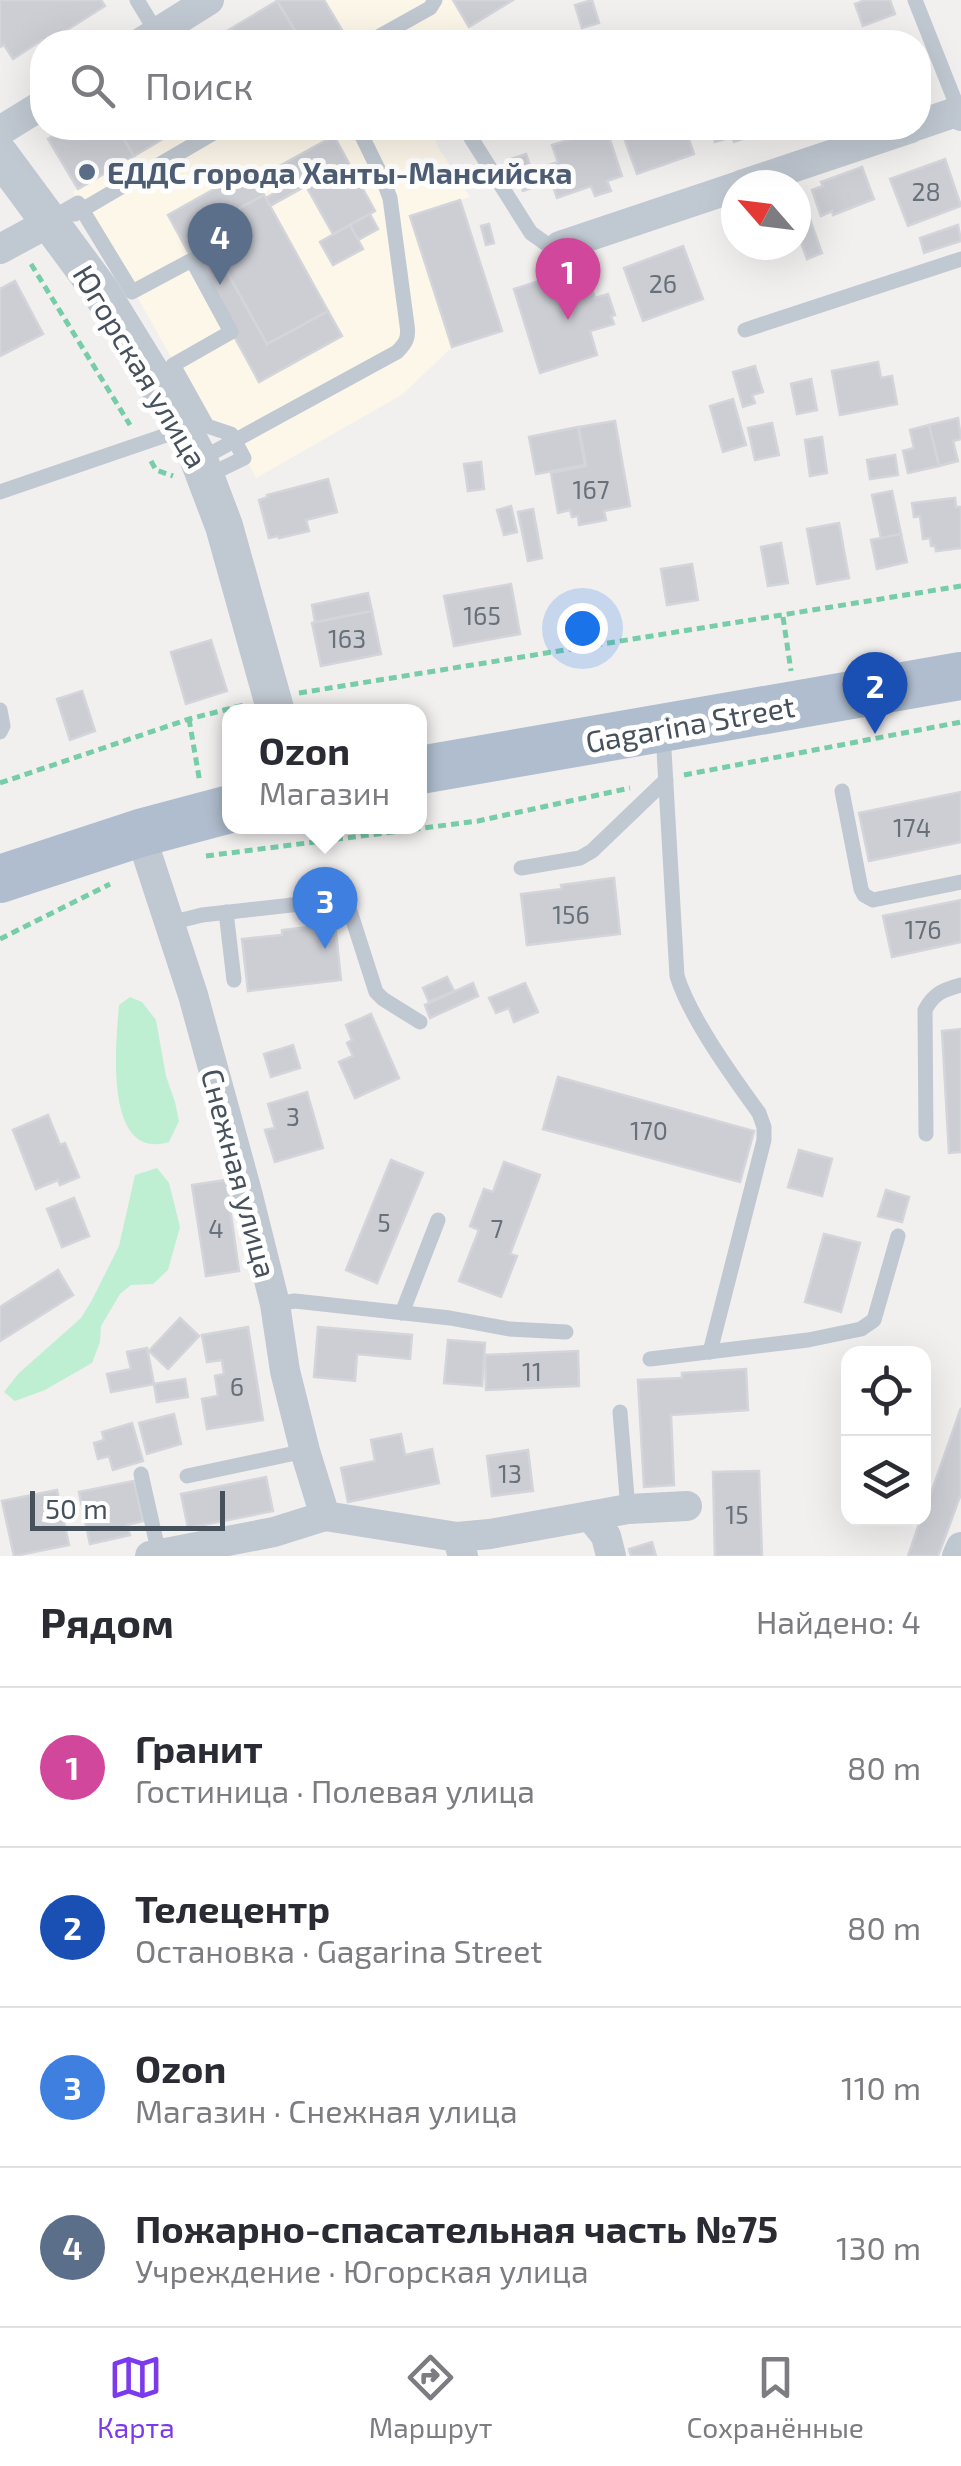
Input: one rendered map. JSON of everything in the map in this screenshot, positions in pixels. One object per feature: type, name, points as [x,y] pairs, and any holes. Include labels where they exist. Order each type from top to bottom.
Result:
[{"type":"main road","name":"Gagarina Street","points":[[427,736],[961,644]]},
{"type":"main road","name":"Gagarina Street","points":[[427,769],[961,676]]},
{"type":"main road","points":[[0,878],[222,779]]},
{"type":"main road","points":[[0,845],[136,817],[222,809]]},
{"type":"street","points":[[162,30],[208,0]]},
{"type":"street","points":[[0,131],[30,112]]},
{"type":"street","points":[[931,122],[960,114]]},
{"type":"street","points":[[786,170],[875,140]]},
{"type":"street","name":"Югорская улица","points":[[0,156],[64,219],[99,289],[200,450],[274,704]]},
{"type":"street","points":[[560,246],[721,192]]},
{"type":"street","points":[[0,249],[64,219]]},
{"type":"street","name":"Снежная улица","points":[[136,817],[193,995],[242,1174],[274,1304],[285,1371],[325,1516]]},
{"type":"street","points":[[154,1555],[274,1532],[325,1516],[412,1532],[460,1546],[490,1534],[628,1509],[688,1506]]},
{"type":"street","points":[[590,1516],[606,1536],[611,1556]]},
{"type":"street","points":[[958,1556],[961,1547]]},
{"type":"lane","points":[[137,0],[147,30]]},
{"type":"lane","points":[[391,30],[430,8],[435,0]]},
{"type":"lane","points":[[915,0],[927,30]]},
{"type":"lane","points":[[931,41],[960,114]]},
{"type":"lane","points":[[0,492],[200,450],[209,475],[244,458],[231,434],[207,426],[173,365],[232,332],[192,260],[132,292],[64,219],[201,140]]},
{"type":"lane","points":[[236,442],[406,344],[408,325],[390,198],[364,140]]},
{"type":"lane","points":[[472,140],[530,233],[548,245],[560,246]]},
{"type":"lane","points":[[745,330],[961,259]]},
{"type":"lane","points":[[0,710],[0,732]]},
{"type":"lane","points":[[663,727],[678,976],[698,1019],[764,1126],[764,1140],[710,1352]]},
{"type":"lane","points":[[521,868],[580,858],[666,780]]},
{"type":"lane","points":[[842,791],[864,895],[873,900],[961,882]]},
{"type":"lane","points":[[170,923],[192,916],[329,899],[344,903],[376,992],[420,1022]]},
{"type":"lane","points":[[226,912],[234,980]]},
{"type":"lane","points":[[926,1134],[925,1010],[941,990],[961,985]]},
{"type":"lane","points":[[402,1313],[438,1220]]},
{"type":"lane","points":[[650,1359],[808,1340],[861,1329],[874,1320],[898,1236]]},
{"type":"lane","points":[[274,1304],[294,1301],[450,1318],[508,1329],[566,1332]]},
{"type":"lane","points":[[620,1412],[628,1509]]},
{"type":"lane","points":[[187,1476],[305,1450]]},
{"type":"lane","points":[[141,1474],[154,1555]]},
{"type":"path","points":[[316,690],[961,586]]},
{"type":"path","points":[[0,784],[189,719]]},
{"type":"path","points":[[427,827],[478,821],[961,722]]},
{"type":"path","points":[[216,854],[375,834]]},
{"type":"path","points":[[0,938],[112,883]]},
{"type":"shaded area","points":[[279,0],[513,0],[470,27],[471,30],[228,30]]},
{"type":"shaded area","points":[[49,140],[435,140],[470,197],[460,200],[502,331],[452,347],[403,394],[256,478],[233,433],[209,425],[73,192],[78,188]]},
{"type":"green space","points":[[130,997],[142,1002],[156,1020],[179,1121],[169,1142],[148,1143],[133,1134],[123,1117],[116,1045],[119,1005]]},
{"type":"green space","points":[[157,1168],[169,1183],[180,1227],[168,1270],[153,1284],[131,1285],[120,1294],[101,1326],[92,1363],[45,1390],[15,1401],[4,1392],[18,1374],[81,1318],[92,1300],[119,1246],[135,1175]]},
{"type":"building","points":[[0,0],[101,0],[105,6],[67,30],[30,30],[30,48],[13,59],[4,45],[0,47]]},
{"type":"building","points":[[324,0],[342,30],[295,30],[277,1]]},
{"type":"building","points":[[453,0],[513,0],[469,27]]},
{"type":"building","points":[[592,0],[599,23],[582,28],[575,5]]},
{"type":"building","points":[[890,0],[895,14],[863,26],[855,4]]},
{"type":"building","points":[[277,1],[295,30],[229,30]]},
{"type":"building","name":"ЕДДС города Ханты-Мансийска","points":[[49,140],[124,140],[134,156],[78,189]]},
{"type":"building","points":[[124,140],[161,140],[134,156]]},
{"type":"building","points":[[327,140],[336,140],[375,211],[333,234],[306,186],[270,206],[266,198],[286,186],[276,168]]},
{"type":"building","points":[[568,140],[610,140],[622,176],[607,181],[611,191],[595,196],[591,186],[557,198],[546,166],[558,162],[552,145]]},
{"type":"building","points":[[625,140],[689,140],[694,154],[637,174]]},
{"type":"building","points":[[526,154],[537,186],[523,191],[511,159]]},
{"type":"building","points":[[945,159],[961,206],[908,226],[890,179]]},
{"type":"building","points":[[862,167],[874,199],[821,216],[812,190],[823,186],[821,182]]},
{"type":"building","points":[[250,169],[264,195],[203,228],[267,344],[328,311],[342,336],[259,382],[168,215]]},
{"type":"building","points":[[264,195],[328,311],[267,344],[203,228]]},
{"type":"building","points":[[460,200],[502,331],[452,347],[410,216]]},
{"type":"building","points":[[370,214],[378,229],[358,240],[350,225]]},
{"type":"building","points":[[811,222],[822,253],[811,257]]},
{"type":"building","points":[[489,224],[494,243],[486,245],[481,226]]},
{"type":"building","points":[[350,225],[363,249],[333,265],[320,242]]},
{"type":"building","points":[[958,225],[961,241],[924,253],[920,238]]},
{"type":"building","points":[[683,246],[703,299],[643,321],[624,268]]},
{"type":"building","points":[[585,266],[595,298],[608,294],[614,324],[590,331],[597,355],[540,373],[514,289]]},
{"type":"building","points":[[15,281],[43,334],[0,356],[0,289]]},
{"type":"building","points":[[878,362],[881,378],[892,376],[897,404],[840,415],[832,371]]},
{"type":"building","points":[[755,366],[763,392],[752,395],[755,403],[743,407],[733,372]]},
{"type":"building","points":[[811,379],[817,410],[797,414],[791,384]]},
{"type":"building","points":[[733,399],[746,445],[723,452],[710,406]]},
{"type":"building","points":[[958,418],[961,439],[953,441],[958,461],[939,466],[929,425]]},
{"type":"building","points":[[615,421],[630,506],[604,511],[606,520],[579,525],[578,516],[572,517],[570,510],[558,513],[551,473],[586,466],[579,427]]},
{"type":"building","points":[[772,423],[779,455],[755,460],[748,428]]},
{"type":"building","points":[[929,425],[939,466],[908,473],[903,451],[914,448],[910,430]]},
{"type":"building","points":[[578,427],[585,465],[536,474],[529,437]]},
{"type":"building","points":[[822,437],[827,473],[810,476],[805,440]]},
{"type":"building","points":[[895,455],[898,475],[870,479],[867,460]]},
{"type":"building","points":[[481,462],[484,489],[468,491],[464,464]]},
{"type":"building","points":[[328,479],[337,512],[306,520],[309,531],[269,538],[259,500]]},
{"type":"building","points":[[892,491],[901,534],[881,538],[872,495]]},
{"type":"building","points":[[955,498],[956,507],[961,507],[961,548],[936,551],[930,538],[923,539],[920,516],[914,517],[912,503]]},
{"type":"building","points":[[511,506],[517,532],[504,535],[497,510]]},
{"type":"building","points":[[533,509],[542,558],[528,561],[518,512]]},
{"type":"building","points":[[839,523],[849,578],[817,584],[807,529]]},
{"type":"building","points":[[901,534],[907,562],[877,569],[871,540]]},
{"type":"building","points":[[781,543],[788,583],[768,586],[761,547]]},
{"type":"building","points":[[692,564],[698,600],[667,605],[661,569]]},
{"type":"building","points":[[511,584],[520,634],[454,646],[444,596]]},
{"type":"building","points":[[368,593],[372,611],[315,622],[312,605]]},
{"type":"building","points":[[372,611],[381,654],[321,666],[312,623]]},
{"type":"building","points":[[211,640],[227,691],[186,704],[171,652]]},
{"type":"building","points":[[82,691],[95,731],[70,740],[57,699]]},
{"type":"building","points":[[961,792],[961,842],[869,861],[859,813]]},
{"type":"building","points":[[614,878],[620,934],[527,945],[521,894]]},
{"type":"building","points":[[961,900],[961,942],[892,957],[883,916]]},
{"type":"building","points":[[335,924],[341,980],[248,991],[242,939]]},
{"type":"building","points":[[447,977],[454,991],[429,1002],[423,988]]},
{"type":"building","points":[[473,983],[478,996],[430,1018],[425,1005]]},
{"type":"building","points":[[525,983],[538,1012],[514,1022],[509,1008],[496,1013],[489,998]]},
{"type":"building","points":[[371,1014],[399,1078],[355,1098],[339,1062],[353,1056],[346,1025]]},
{"type":"building","points":[[961,1029],[961,1152],[949,1153],[942,1031]]},
{"type":"building","points":[[293,1045],[300,1068],[271,1077],[264,1054]]},
{"type":"building","points":[[558,1077],[754,1131],[740,1182],[543,1129]]},
{"type":"building","points":[[307,1092],[323,1148],[275,1162],[265,1130],[275,1128],[268,1104]]},
{"type":"building","points":[[48,1115],[79,1177],[36,1189],[13,1130]]},
{"type":"building","points":[[799,1150],[832,1159],[822,1196],[788,1187]]},
{"type":"building","points":[[391,1160],[423,1173],[377,1283],[346,1270]]},
{"type":"building","points":[[504,1162],[540,1175],[510,1254],[517,1256],[501,1297],[459,1281],[479,1230],[470,1226],[484,1189],[493,1192]]},
{"type":"building","points":[[226,1180],[239,1271],[206,1276],[192,1185]]},
{"type":"building","points":[[886,1190],[909,1197],[902,1222],[878,1216]]},
{"type":"building","points":[[74,1198],[89,1236],[62,1247],[47,1209]]},
{"type":"building","points":[[824,1234],[860,1243],[841,1312],[805,1302]]},
{"type":"building","points":[[58,1270],[73,1295],[0,1341],[0,1307]]},
{"type":"building","points":[[180,1318],[199,1336],[168,1369],[149,1351]]},
{"type":"building","points":[[248,1327],[263,1420],[207,1429],[202,1399],[218,1396],[215,1376],[224,1374],[222,1360],[207,1362],[202,1335]]},
{"type":"building","points":[[318,1327],[412,1335],[410,1359],[357,1354],[355,1381],[314,1377]]},
{"type":"building","points":[[448,1340],[485,1343],[482,1386],[444,1383]]},
{"type":"building","points":[[147,1348],[154,1384],[111,1392],[107,1374],[131,1369],[127,1352]]},
{"type":"building","points":[[578,1351],[579,1386],[486,1390],[485,1355]]},
{"type":"building","points":[[746,1369],[748,1410],[671,1415],[674,1485],[644,1487],[638,1380]]},
{"type":"building","points":[[185,1379],[188,1397],[157,1402],[154,1384]]},
{"type":"building","points":[[961,1408],[961,1494],[938,1556],[908,1556],[918,1526],[931,1526],[931,1493]]},
{"type":"building","points":[[174,1414],[181,1444],[147,1454],[139,1423]]},
{"type":"building","points":[[132,1423],[143,1461],[113,1470],[109,1456],[98,1459],[94,1443],[104,1440],[102,1432]]},
{"type":"building","points":[[401,1434],[405,1455],[432,1449],[439,1483],[348,1502],[341,1468],[375,1461],[371,1440]]},
{"type":"building","points":[[528,1450],[533,1491],[492,1496],[487,1456]]},
{"type":"building","points":[[759,1471],[762,1556],[715,1556],[713,1472]]},
{"type":"building","points":[[266,1477],[273,1511],[188,1528],[181,1494]]},
{"type":"building","points":[[134,1481],[143,1521],[127,1525],[130,1535],[90,1544],[79,1492]]},
{"type":"building","points":[[57,1490],[69,1545],[14,1556],[2,1501]]},
{"type":"building","points":[[652,1542],[656,1556],[631,1556],[629,1549]]},
{"type":"place","name":"ЕДДС города Ханты-Мансийска","points":[[87,172]]},
{"type":"place","name":"Пожарно-спасательная часть №75","points":[[220,285]]},
{"type":"place","name":"Гранит","points":[[568,320]]},
{"type":"place","name":"Телецентр","points":[[875,734]]},
{"type":"place","name":"Ozon","points":[[325,949]]}]
